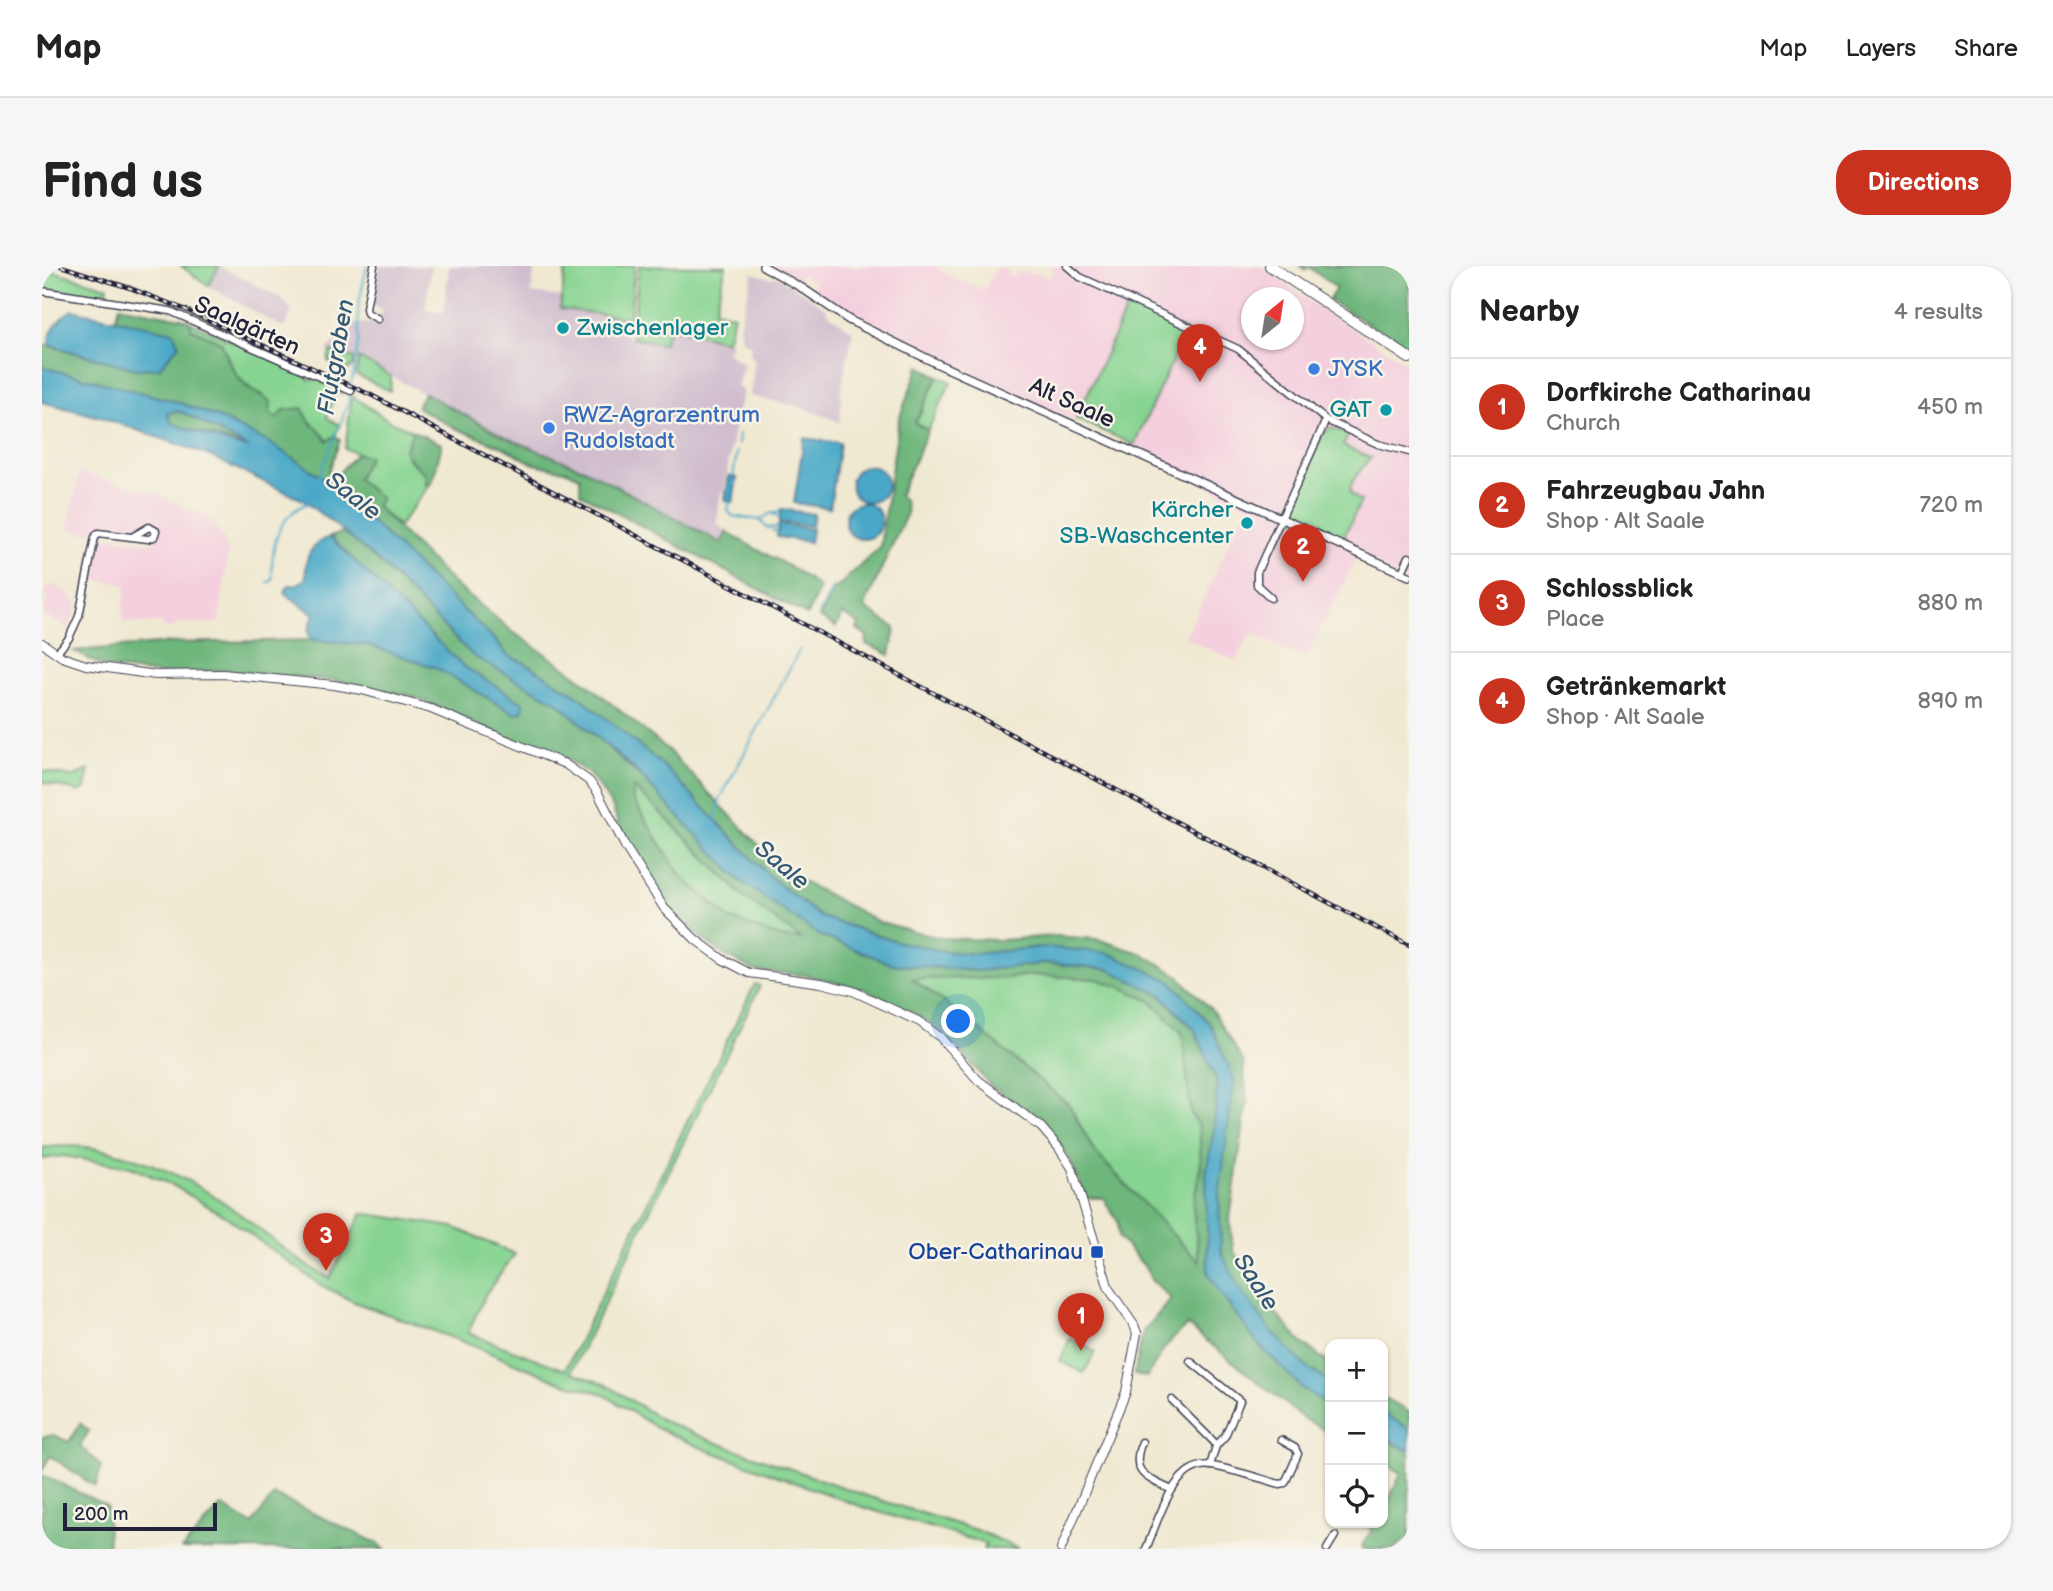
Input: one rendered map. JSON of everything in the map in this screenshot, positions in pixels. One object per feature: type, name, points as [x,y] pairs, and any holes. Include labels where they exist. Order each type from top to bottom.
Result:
[{"type":"main road","points":[[1269,266],[1409,358]]},
{"type":"main road","points":[[42,643],[76,663],[156,675],[223,674],[362,690],[430,709],[565,764],[597,791],[626,848],[664,908],[696,940],[722,959],[749,973],[845,989],[878,1001],[920,1022],[940,1037],[978,1080],[1041,1127],[1059,1148],[1072,1168],[1109,1289],[1134,1325],[1137,1338],[1126,1392],[1061,1549]]},
{"type":"street","points":[[374,266],[366,308],[367,313],[378,318]]},
{"type":"street","name":"Alt Saale","points":[[763,266],[802,288],[849,320],[940,365],[1281,519],[1406,574],[1409,557]]},
{"type":"street","points":[[1067,266],[1080,277],[1246,354],[1326,420],[1378,444],[1409,453]]},
{"type":"street","name":"Saalgärten","points":[[42,291],[170,311],[349,390]]},
{"type":"street","points":[[1270,598],[1262,592],[1256,579],[1326,420]]},
{"type":"street","points":[[57,653],[69,638],[79,615],[95,537],[98,533],[107,533],[132,537]]},
{"type":"street","points":[[1191,1361],[1240,1401],[1225,1436],[1216,1446],[1210,1465]]},
{"type":"street","points":[[1172,1400],[1216,1446]]},
{"type":"street","points":[[1146,1549],[1172,1490],[1185,1472],[1210,1465],[1280,1484],[1285,1483],[1298,1454],[1295,1448],[1281,1440]]},
{"type":"street","points":[[1142,1442],[1136,1460],[1141,1472],[1172,1490]]},
{"type":"street","points":[[1327,1549],[1335,1536]]},
{"type":"shaded area","points":[[219,266],[281,298],[292,311],[284,328],[208,286]]},
{"type":"shaded area","points":[[379,266],[431,266],[425,310],[444,312],[449,266],[535,266],[531,293],[562,297],[560,309],[630,318],[627,337],[664,344],[668,327],[731,342],[728,353],[744,364],[737,386],[743,391],[724,491],[720,496],[717,524],[727,532],[721,543],[586,470],[505,437],[359,359],[327,349],[340,339],[348,342],[352,324],[376,322],[383,310],[370,304]]},
{"type":"shaded area","points":[[772,266],[942,266],[940,271],[980,289],[986,287],[998,266],[1008,270],[1006,273],[1013,277],[1018,271],[1050,276],[1054,270],[1046,266],[1261,266],[1290,287],[1241,287],[1241,350],[1304,350],[1304,297],[1409,365],[1409,582],[1356,559],[1305,659],[1251,633],[1236,661],[1185,638],[1246,507],[1134,445],[1186,331],[1128,305],[1076,419],[1072,420],[969,373],[850,311],[847,313],[811,290],[815,282],[802,274],[798,281]]},
{"type":"shaded area","points":[[753,273],[770,278],[777,276],[827,309],[827,313],[853,331],[840,396],[840,422],[800,407],[750,396],[755,360],[749,354],[751,345],[743,341],[739,327]]},
{"type":"shaded area","points":[[79,472],[159,495],[195,510],[210,520],[224,540],[228,554],[219,623],[176,623],[175,627],[165,628],[160,623],[121,623],[126,585],[90,578],[92,551],[97,540],[105,537],[151,543],[157,538],[158,529],[150,523],[127,534],[100,528],[94,529],[90,534],[68,529]]},
{"type":"shaded area","points":[[50,584],[71,594],[70,598],[78,603],[69,629],[42,614],[48,597],[42,594]]},
{"type":"green space","points":[[181,266],[219,266],[208,286]]},
{"type":"green space","points":[[566,266],[635,266],[630,318],[560,309]]},
{"type":"green space","points":[[639,266],[726,266],[715,310],[734,315],[727,341],[669,327],[664,344],[632,338]]},
{"type":"green space","points":[[1300,266],[1396,266],[1409,275],[1409,349],[1329,300],[1336,288],[1309,267],[1305,270]]},
{"type":"green space","points":[[42,268],[108,287],[105,298],[42,288]]},
{"type":"green space","points":[[1128,305],[1186,331],[1134,445],[1076,419]]},
{"type":"green space","points":[[119,306],[182,318],[190,322],[191,329],[221,342],[231,366],[242,382],[271,402],[270,413],[277,418],[284,410],[302,408],[312,425],[317,427],[327,441],[335,436],[340,440],[329,471],[336,476],[357,453],[369,457],[357,479],[381,498],[376,506],[453,583],[513,632],[579,677],[668,750],[770,857],[807,884],[879,922],[940,938],[1000,940],[1055,936],[1097,939],[1143,954],[1177,975],[1212,1010],[1243,1061],[1247,1102],[1230,1219],[1233,1250],[1259,1294],[1302,1343],[1325,1360],[1325,1379],[1307,1368],[1270,1330],[1243,1294],[1225,1261],[1219,1227],[1220,1185],[1234,1079],[1171,981],[1045,947],[974,954],[943,951],[899,942],[821,917],[769,876],[716,820],[580,697],[523,662],[508,656],[495,640],[331,483],[268,442],[215,416],[177,402],[42,367],[42,344],[136,369],[173,332],[115,319]]},
{"type":"green space","points":[[190,322],[293,368],[310,380],[318,379],[344,391],[336,393],[327,418],[340,425],[335,436],[328,441],[309,421],[296,413],[284,410],[278,418],[269,413],[263,395],[241,380],[221,342],[191,328]]},
{"type":"green space","points":[[330,351],[354,358],[353,366],[346,371],[328,361]]},
{"type":"green space","points":[[359,358],[391,376],[390,391],[356,375]]},
{"type":"green space","points":[[919,366],[938,376],[915,423],[928,430],[899,496],[905,500],[907,513],[864,607],[895,628],[890,655],[866,644],[867,636],[857,629],[859,624],[842,614],[836,627],[819,617],[834,590],[880,547],[899,419]]},
{"type":"green space","points":[[938,376],[951,382],[928,430],[915,424]]},
{"type":"green space","points":[[424,393],[505,437],[586,470],[721,543],[727,532],[787,565],[820,588],[807,615],[580,493],[580,477],[567,471],[534,464],[503,447],[455,428],[417,407]]},
{"type":"green space","points":[[352,396],[390,421],[413,431],[405,450],[409,460],[425,474],[428,487],[399,526],[376,506],[357,478],[369,457],[345,449]]},
{"type":"green space","points":[[167,413],[184,413],[250,448],[176,425],[171,422]]},
{"type":"green space","points":[[1331,428],[1349,434],[1343,446],[1371,458],[1351,485],[1351,494],[1361,501],[1342,541],[1292,519],[1290,507],[1323,433]]},
{"type":"green space","points":[[413,431],[442,444],[433,480],[428,487],[425,474],[406,455],[405,450]]},
{"type":"green space","points":[[344,532],[386,569],[473,656],[557,702],[819,935],[892,964],[977,971],[1048,963],[1108,969],[1161,995],[1195,1030],[1217,1082],[1214,1131],[1206,1172],[1208,1273],[1259,1345],[1303,1389],[1325,1403],[1325,1430],[1303,1418],[1187,1325],[1165,1347],[1147,1377],[1134,1375],[1143,1332],[1171,1299],[1151,1280],[1146,1268],[1119,1238],[1118,1222],[1103,1198],[1086,1198],[1071,1162],[1054,1135],[1034,1116],[990,1085],[941,1030],[908,1010],[864,989],[805,975],[756,971],[724,955],[699,936],[668,907],[628,846],[613,808],[602,791],[589,774],[569,760],[516,741],[412,696],[338,681],[226,670],[159,674],[104,667],[74,651],[169,643],[311,640],[368,645],[434,667],[515,714],[523,703],[463,666],[330,537]],"holes":[[[633,787],[744,897],[801,939],[779,937],[728,918],[681,876],[633,800]],[[1035,975],[1097,979],[1151,1001],[1182,1033],[1191,1114],[1199,1126],[1201,1163],[1193,1206],[1199,1262],[1094,1151],[1069,1105],[964,1017],[912,979]]]},
{"type":"green space","points":[[89,770],[85,788],[80,792],[42,782],[42,771],[72,777]]},
{"type":"green space","points":[[632,786],[744,897],[803,940],[779,937],[728,918],[681,876],[633,800]]},
{"type":"green space","points":[[1035,975],[1097,979],[1123,988],[1151,1001],[1183,1033],[1191,1114],[1199,1126],[1201,1163],[1193,1206],[1199,1264],[1094,1151],[1069,1105],[964,1017],[911,978],[1004,978]]},
{"type":"green space","points":[[755,984],[760,986],[571,1372],[605,1384],[664,1421],[709,1440],[870,1497],[979,1531],[1019,1549],[984,1549],[986,1544],[865,1508],[704,1449],[659,1429],[601,1393],[563,1383],[461,1341],[354,1302],[319,1284],[228,1218],[172,1185],[131,1167],[63,1156],[42,1159],[42,1148],[91,1148],[117,1153],[167,1171],[213,1196],[292,1255],[330,1278],[362,1213],[453,1227],[515,1254],[485,1295],[468,1333],[565,1370]]},
{"type":"green space","points":[[1070,1338],[1095,1352],[1084,1373],[1060,1361]]},
{"type":"green space","points":[[1388,1400],[1409,1412],[1409,1429],[1388,1416]]},
{"type":"green space","points":[[80,1423],[89,1431],[80,1446],[101,1466],[96,1487],[50,1456],[42,1471],[42,1437],[54,1435],[69,1442]]},
{"type":"green space","points":[[1388,1440],[1409,1451],[1409,1537],[1394,1549],[1364,1549],[1362,1546],[1372,1530],[1370,1528],[1388,1528],[1388,1502],[1401,1473],[1388,1465]]},
{"type":"green space","points":[[42,1475],[107,1506],[108,1549],[42,1549]]},
{"type":"green space","points":[[274,1495],[385,1549],[182,1549],[221,1506],[252,1524]]},
{"type":"water","points":[[72,310],[173,332],[179,345],[159,368],[136,369],[49,345],[50,335],[56,325]]},
{"type":"water","points":[[42,367],[177,402],[215,416],[268,442],[331,483],[495,640],[508,656],[523,662],[580,697],[663,765],[769,876],[821,917],[899,942],[943,951],[974,954],[1045,947],[1108,953],[1171,981],[1211,1025],[1234,1079],[1219,1198],[1221,1252],[1240,1289],[1269,1328],[1306,1367],[1325,1379],[1325,1403],[1303,1389],[1259,1345],[1208,1273],[1206,1172],[1214,1131],[1217,1082],[1195,1030],[1161,995],[1108,969],[1048,963],[977,971],[892,964],[819,935],[739,880],[635,770],[557,702],[473,656],[386,568],[303,500],[203,453],[100,417],[42,402]],"holes":[[[174,411],[184,413],[249,448],[176,425],[167,414]]]},
{"type":"water","points":[[804,438],[840,443],[830,508],[794,503]]},
{"type":"water","points":[[869,466],[881,472],[887,484],[881,496],[869,502],[857,496],[851,484],[857,472]]},
{"type":"water","points":[[729,476],[737,478],[733,502],[725,501]]},
{"type":"water","points":[[863,503],[875,509],[881,521],[875,533],[863,539],[851,533],[845,521],[851,509]]},
{"type":"water","points":[[781,509],[814,514],[812,526],[779,522]]},
{"type":"water","points":[[779,524],[812,529],[810,542],[777,537]]},
{"type":"water","points":[[330,537],[463,666],[523,703],[523,711],[516,714],[434,667],[368,645],[311,640],[308,631],[314,614],[284,593],[289,585],[296,585],[306,578],[306,564],[310,552],[318,543]]},
{"type":"water","points":[[1388,1416],[1409,1429],[1409,1451],[1388,1440]]},
{"type":"waterway","name":"Flutgraben","points":[[319,477],[349,402],[348,392],[359,341],[358,307],[367,266]]},
{"type":"waterway","points":[[738,445],[739,434]]},
{"type":"waterway","points":[[733,477],[737,452]]},
{"type":"waterway","points":[[730,501],[728,510],[732,516],[760,520],[769,514],[781,512]]},
{"type":"waterway","points":[[272,572],[275,541],[283,523],[307,503]]},
{"type":"waterway","points":[[774,515],[780,518]]},
{"type":"waterway","points":[[761,521],[767,528],[778,527]]},
{"type":"waterway","points":[[772,530],[777,533]]},
{"type":"waterway","points":[[267,583],[273,580],[272,575]]},
{"type":"waterway","points":[[820,612],[833,587]]},
{"type":"waterway","points":[[716,820],[720,799],[800,649]]},
{"type":"railway","points":[[61,266],[184,309],[371,395],[1409,945]]},
{"type":"place","name":"Zwischenlager","points":[[563,328]]},
{"type":"place","name":"JYSK","points":[[1314,369]]},
{"type":"place","name":"Getränkemarkt","points":[[1200,382]]},
{"type":"place","name":"GAT","points":[[1386,410]]},
{"type":"place","name":"RWZ-Agrarzentrum Rudolstadt","points":[[549,428]]},
{"type":"place","name":"Kärcher SB-Waschcenter","points":[[1247,523]]},
{"type":"place","name":"Fahrzeugbau Jahn","points":[[1303,582]]},
{"type":"place","name":"Ober-Catharinau","points":[[1097,1252]]},
{"type":"place","name":"Schlossblick","points":[[326,1271]]},
{"type":"place","name":"Dorfkirche Catharinau","points":[[1081,1351]]},
{"type":"water label","name":"Saale","points":[[353,496]]},
{"type":"water label","name":"Saale","points":[[782,865]]},
{"type":"water label","name":"Saale","points":[[1256,1282]]}]
